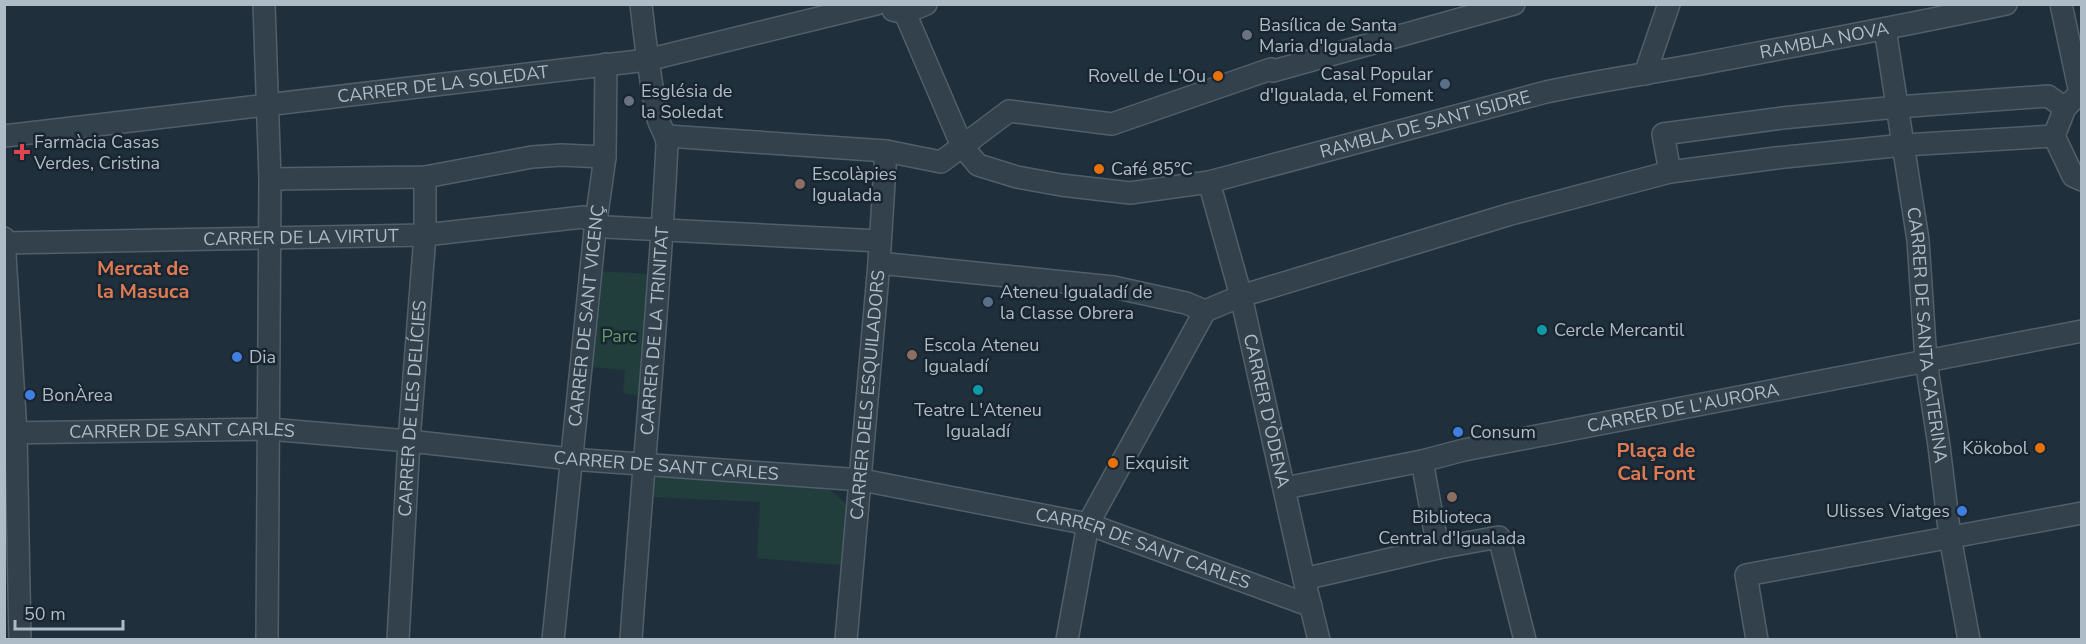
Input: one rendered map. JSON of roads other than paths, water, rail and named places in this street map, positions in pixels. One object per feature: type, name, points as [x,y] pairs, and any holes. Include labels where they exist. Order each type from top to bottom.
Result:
[{"type":"street","points":[[264,4],[270,179],[267,639]]},
{"type":"street","name":"CARRER DE LA TRINITAT","points":[[631,639],[663,231],[667,136],[658,124],[647,60],[641,4]]},
{"type":"street","name":"CARRER DE LA SOLEDAT","points":[[4,136],[647,60],[876,4]]},
{"type":"street","points":[[926,4],[896,9],[962,146]]},
{"type":"street","points":[[667,136],[886,151],[940,162],[1009,111],[1112,124],[1271,69],[1273,71],[1514,4]]},
{"type":"street","points":[[1644,74],[1669,4]]},
{"type":"street","name":"RAMBLA NOVA","points":[[1644,74],[2006,4]]},
{"type":"street","points":[[2054,136],[2076,98],[2061,4]]},
{"type":"street","name":"CARRER DE SANTA CATERINA","points":[[1885,29],[1918,240],[1926,361],[1950,537],[1969,639]]},
{"type":"street","name":"CARRER DE SANT VICENÇ","points":[[553,639],[596,221],[605,157],[606,64]]},
{"type":"street","name":"RAMBLA DE SANT ISIDRE","points":[[962,146],[978,165],[1017,177],[1130,193],[1209,182],[1546,92],[1644,74]]},
{"type":"street","points":[[1670,172],[1662,134],[1782,118],[1897,107],[2048,96],[2076,98]]},
{"type":"street","points":[[1067,639],[1088,524],[1205,311],[1241,296],[1511,214],[1670,172],[1904,145],[2054,136]]},
{"type":"street","points":[[2054,136],[2073,176],[2082,180]]},
{"type":"street","name":"CARRER DELS ESQUILADORS","points":[[846,639],[862,480],[886,151]]},
{"type":"street","points":[[270,179],[425,177],[532,157],[561,155],[605,157]]},
{"type":"street","name":"CARRER DE LES DELÍCIES","points":[[398,639],[409,441],[425,235],[425,177]]},
{"type":"street","name":"CARRER D'ÒDENA","points":[[1209,182],[1241,296],[1319,639]]},
{"type":"street","name":"CARRER DE LA VIRTUT","points":[[5,243],[425,235],[583,217],[606,227],[880,241]]},
{"type":"street","points":[[4,238],[20,639]]},
{"type":"street","points":[[879,263],[1113,287],[1186,303],[1205,311]]},
{"type":"street","name":"CARRER DE L'AURORA","points":[[1285,488],[1422,461],[1464,450],[2082,331]]},
{"type":"street","name":"CARRER DE SANT CARLES","points":[[10,433],[268,429],[409,441],[571,459],[862,480],[1088,524],[1311,606]]},
{"type":"street","points":[[1422,461],[1438,548]]},
{"type":"street","points":[[1757,639],[1746,575],[2082,513]]},
{"type":"street","points":[[1304,579],[1438,548],[1498,537],[1525,639]]},
{"type":"place","name":"Basílica de Santa Maria d'Igualada","points":[[1247,35]]},
{"type":"place","name":"Rovell de L'Ou","points":[[1218,76]]},
{"type":"place","name":"Casal Popular d'Igualada, el Foment","points":[[1445,84]]},
{"type":"place","name":"Església de la Soledat","points":[[629,101]]},
{"type":"place","name":"Farmàcia Casas Verdes, Cristina","points":[[22,152]]},
{"type":"place","name":"Café 85°C","points":[[1099,169]]},
{"type":"place","name":"Escolàpies Igualada","points":[[800,184]]},
{"type":"place","name":"Ateneu Igualadí de la Classe Obrera","points":[[988,302]]},
{"type":"place","name":"Cercle Mercantil","points":[[1542,330]]},
{"type":"place","name":"Escola Ateneu Igualadí","points":[[912,355]]},
{"type":"place","name":"Dia","points":[[237,357]]},
{"type":"place","name":"Teatre L'Ateneu Igualadí","points":[[978,390]]},
{"type":"place","name":"BonÀrea","points":[[30,395]]},
{"type":"place","name":"Consum","points":[[1458,432]]},
{"type":"place","name":"Kökobol","points":[[2040,448]]},
{"type":"place","name":"Exquisit","points":[[1113,463]]},
{"type":"place","name":"Biblioteca Central d'Igualada","points":[[1452,497]]},
{"type":"place","name":"Ulisses Viatges","points":[[1962,511]]},
{"type":"district","name":"Mercat de la Masuca","points":[[143,280]]},
{"type":"district","name":"Plaça de Cal Font","points":[[1656,462]]},
{"type":"park label","name":"Parc","points":[[619,336]]}]
